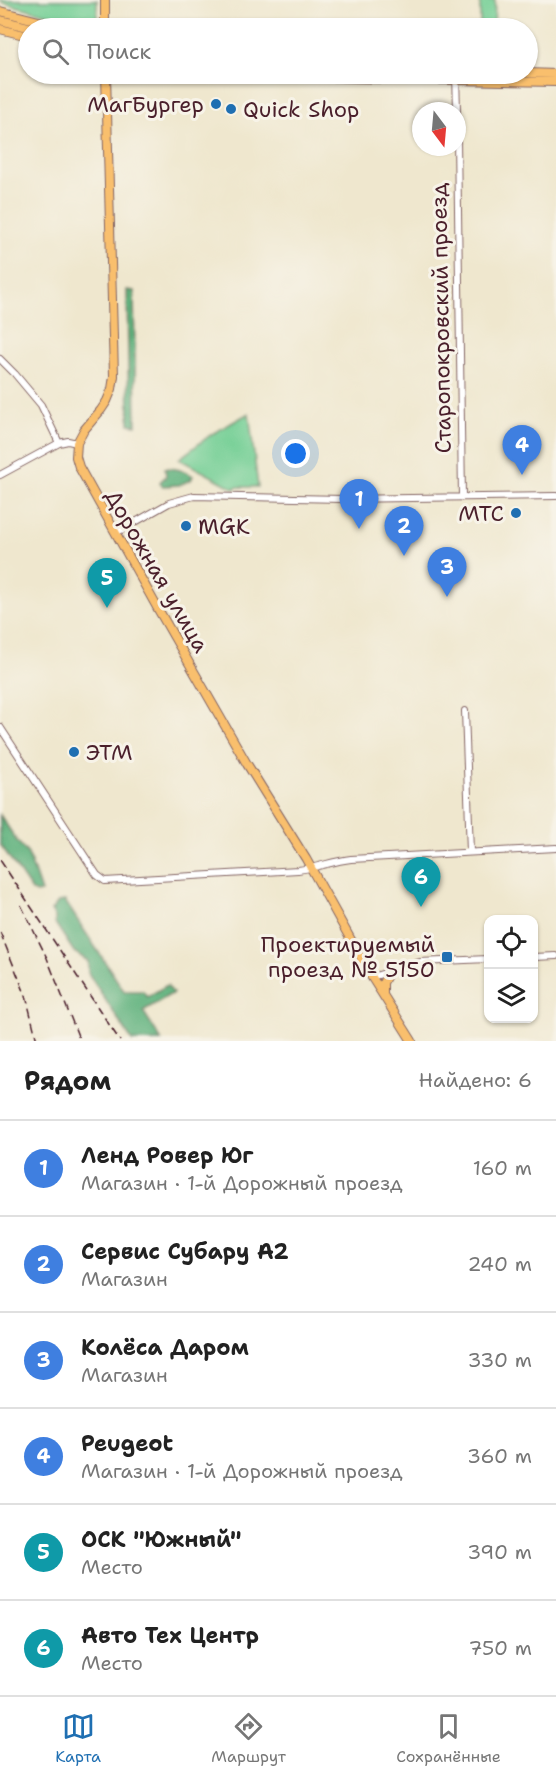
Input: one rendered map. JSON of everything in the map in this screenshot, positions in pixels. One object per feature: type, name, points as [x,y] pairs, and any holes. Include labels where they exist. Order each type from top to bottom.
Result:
[{"type":"main road","points":[[105,0],[105,18]]},
{"type":"main road","points":[[0,11],[27,18]]},
{"type":"main road","points":[[0,20],[18,24]]},
{"type":"main road","points":[[0,29],[18,34]]},
{"type":"main road","points":[[538,73],[556,74]]},
{"type":"main road","points":[[538,81],[556,82]]},
{"type":"main road","points":[[77,443],[84,430],[107,401],[112,390],[114,376],[106,84]]},
{"type":"main road","name":"Дорожная улица","points":[[77,443],[76,457],[79,467],[158,609],[312,869],[372,977],[412,1041]]},
{"type":"main road","points":[[384,996],[383,983],[389,971]]},
{"type":"street","points":[[456,84],[457,102]]},
{"type":"street","name":"Старопокровский проезд","points":[[457,156],[462,497]]},
{"type":"street","points":[[0,359],[41,405],[59,443]]},
{"type":"street","points":[[0,475],[59,443],[68,441],[77,443]]},
{"type":"street","points":[[116,533],[168,503],[194,496],[276,499],[556,495]]},
{"type":"street","points":[[465,711],[470,852]]},
{"type":"street","points":[[0,728],[97,875],[105,881],[312,869],[324,864],[351,859],[556,848]]},
{"type":"street","points":[[538,957],[556,956]]},
{"type":"street","points":[[372,977],[420,962],[484,959]]},
{"type":"green space","points":[[0,0],[97,0],[97,18],[63,18],[0,2]]},
{"type":"green space","points":[[480,0],[495,0],[494,18],[480,18]]},
{"type":"green space","points":[[127,290],[134,291],[136,425],[129,424]]},
{"type":"green space","points":[[249,413],[258,487],[236,487],[235,489],[179,459],[212,434]]},
{"type":"green space","points":[[165,468],[187,472],[193,476],[191,480],[179,485],[162,486],[160,482],[166,476]]},
{"type":"green space","points":[[0,815],[28,854],[41,892],[32,891],[0,844]]},
{"type":"green space","points":[[65,901],[124,991],[143,991],[147,997],[167,985],[173,993],[143,1011],[162,1041],[132,1041],[88,973],[88,961],[74,952],[55,923],[55,917],[51,911],[58,902]]},
{"type":"railway","points":[[0,860],[120,1041]]},
{"type":"railway","points":[[21,905],[47,958],[80,1041]]},
{"type":"railway","points":[[0,932],[26,996],[37,1041]]},
{"type":"place","name":"МагБургер","points":[[216,104]]},
{"type":"place","name":"Quick Shop","points":[[231,109]]},
{"type":"place","name":"Peugeot","points":[[522,475]]},
{"type":"place","name":"МТС","points":[[516,513]]},
{"type":"place","name":"MGK","points":[[186,526]]},
{"type":"place","name":"Ленд Ровер Юг","points":[[359,529]]},
{"type":"place","name":"Сервис Субару А2","points":[[404,556]]},
{"type":"place","name":"Колёса Даром","points":[[447,597]]},
{"type":"place","name":"ОСК \"Южный\"","points":[[107,608]]},
{"type":"place","name":"ЭТМ","points":[[74,752]]},
{"type":"place","name":"Авто Тех Центр","points":[[421,907]]},
{"type":"place","name":"Проектируемый проезд № 5150","points":[[447,957]]}]
